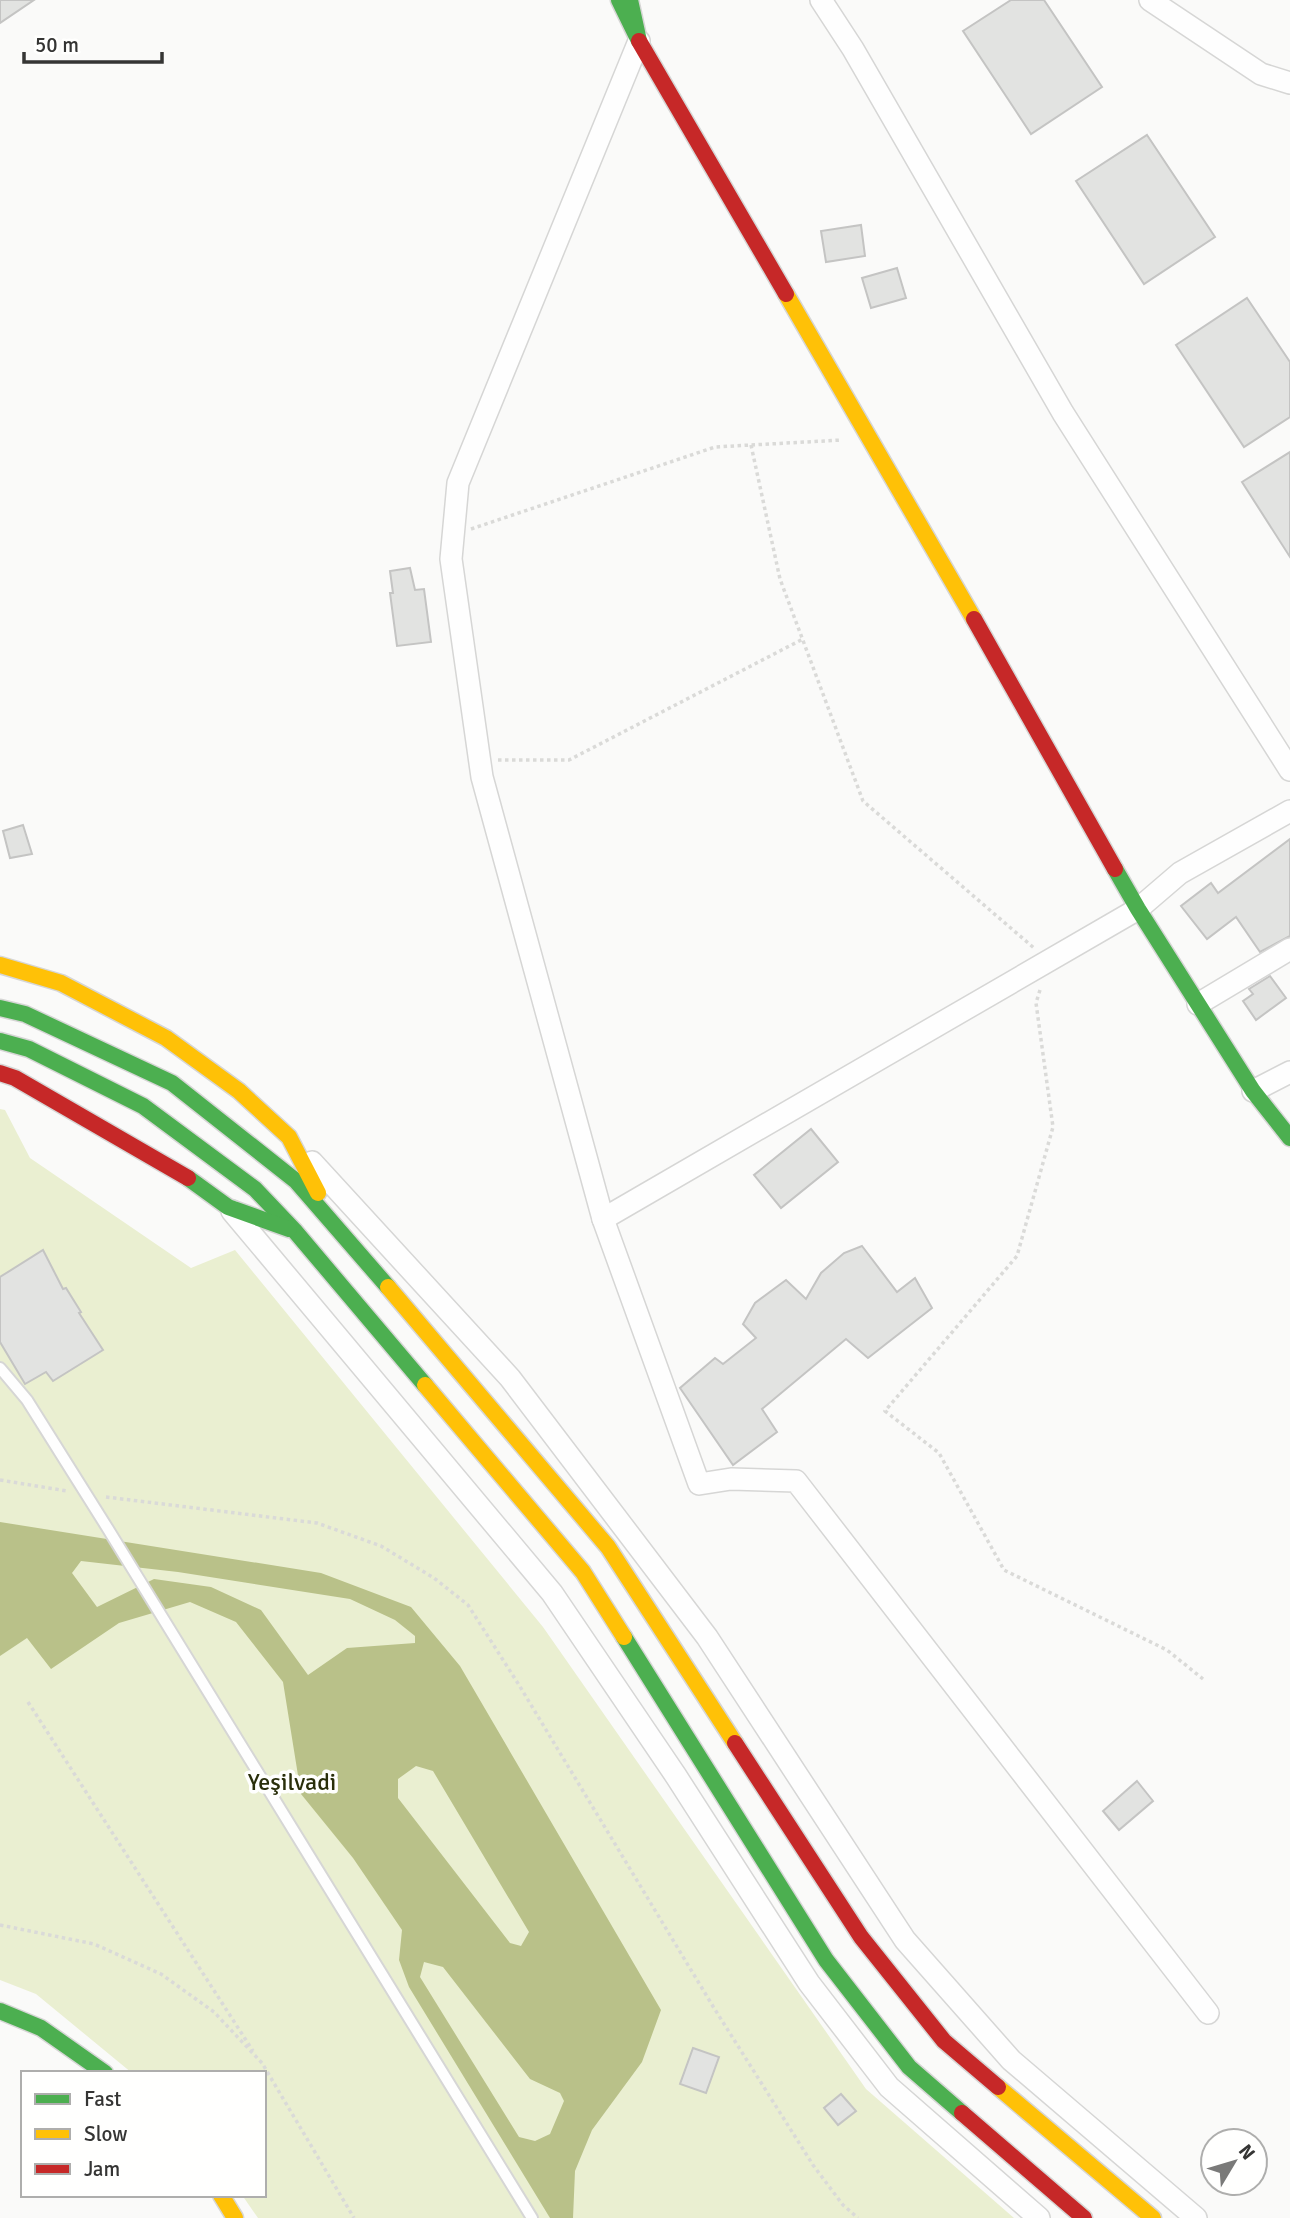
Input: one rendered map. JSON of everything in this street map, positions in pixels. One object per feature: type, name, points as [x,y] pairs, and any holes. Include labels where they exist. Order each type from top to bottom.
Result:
[{"type":"main road","points":[[619,0],[639,41],[1138,909],[1253,1091],[1290,1138]]},
{"type":"main road","points":[[630,0],[639,41]]},
{"type":"main road","points":[[0,965],[61,983],[166,1038],[239,1091],[289,1137],[332,1220]]},
{"type":"main road","points":[[0,1008],[24,1014],[172,1083],[296,1181],[608,1547],[861,1937],[944,2041],[1153,2218]]},
{"type":"main road","points":[[0,1041],[29,1049],[143,1106],[255,1189],[294,1230],[583,1572],[826,1960],[909,2067],[1084,2218]]},
{"type":"main road","points":[[0,1073],[15,1078],[200,1185],[228,1207],[294,1230]]},
{"type":"main road","points":[[0,2011],[41,2028],[103,2071]]},
{"type":"main road","points":[[222,2197],[235,2218]]},
{"type":"street","points":[[821,0],[853,48],[1063,413],[1290,770]]},
{"type":"street","points":[[1150,0],[1261,74],[1290,83]]},
{"type":"street","points":[[639,41],[458,483],[451,559],[482,776],[603,1219],[699,1484],[731,1479],[796,1481],[1208,2013]]},
{"type":"street","points":[[603,1219],[1138,909],[1180,873],[1290,811]]},
{"type":"street","points":[[1198,1004],[1290,949]]},
{"type":"street","points":[[1253,1091],[1290,1072]]},
{"type":"street","points":[[289,1137],[510,1378],[707,1637],[905,1940],[1011,2060],[1196,2218]]},
{"type":"street","points":[[228,1207],[552,1593],[676,1776],[809,1983],[889,2087],[1039,2218]]},
{"type":"lane","points":[[0,1368],[27,1400],[170,1628],[532,2218]]},
{"type":"path","points":[[453,536],[715,447],[869,439]]},
{"type":"path","points":[[751,445],[780,579],[863,801],[1049,961],[1036,1003],[1053,1127],[1017,1256],[885,1411],[939,1453],[1004,1570],[1167,1650],[1203,1679]]},
{"type":"path","points":[[480,760],[569,760],[803,639]]},
{"type":"path","points":[[0,1480],[317,1523],[381,1546],[434,1578],[468,1605],[813,2165],[843,2205],[858,2218]]},
{"type":"path","points":[[28,1702],[266,2071]]},
{"type":"path","points":[[0,1925],[94,1944],[161,1975],[214,2012],[260,2061]]},
{"type":"path","points":[[266,2072],[354,2218]]},
{"type":"green space","name":"Yeşilvadi","points":[[0,1109],[5,1110],[30,1158],[191,1268],[235,1250],[543,1627],[866,2089],[1014,2218],[258,2218],[243,2197],[266,2197],[266,2071],[130,2071],[36,1994],[0,1980]]},
{"type":"shaded area","points":[[0,1522],[321,1573],[411,1607],[460,1666],[661,2010],[642,2062],[592,2130],[575,2171],[573,2218],[550,2218],[409,1987],[399,1960],[402,1930],[353,1858],[301,1794],[283,1682],[236,1622],[190,1602],[119,1623],[51,1669],[27,1638],[0,1656]],"holes":[[[81,1561],[178,1572],[350,1599],[395,1620],[415,1636],[415,1643],[347,1648],[308,1675],[261,1610],[211,1587],[154,1579],[97,1607],[72,1573]],[[416,1766],[433,1771],[529,1932],[521,1946],[510,1943],[398,1798],[398,1779]],[[424,1962],[443,1967],[530,2079],[560,2093],[564,2101],[550,2134],[535,2141],[519,2137],[420,1977]]]},
{"type":"building","points":[[0,0],[34,0],[0,23]]},
{"type":"building","points":[[1011,0],[1044,0],[1102,87],[1031,134],[963,31]]},
{"type":"building","points":[[1147,135],[1215,237],[1144,284],[1076,181]]},
{"type":"building","points":[[861,225],[865,256],[826,262],[821,231]]},
{"type":"building","points":[[897,268],[906,298],[871,308],[862,278]]},
{"type":"building","points":[[1247,298],[1290,362],[1290,417],[1244,447],[1176,345]]},
{"type":"building","points":[[1290,452],[1290,557],[1242,482]]},
{"type":"building","points":[[410,568],[415,590],[424,589],[431,642],[397,646],[390,571]]},
{"type":"building","points":[[23,825],[32,854],[10,858],[3,831]]},
{"type":"building","points":[[1290,839],[1290,936],[1260,952],[1236,917],[1207,939],[1181,906],[1211,883],[1218,893]]},
{"type":"building","points":[[1270,976],[1286,998],[1256,1020],[1243,1001],[1253,994],[1249,989]]},
{"type":"building","points":[[811,1129],[838,1162],[781,1208],[754,1175]]},
{"type":"building","points":[[862,1246],[897,1292],[915,1278],[932,1308],[868,1358],[846,1339],[762,1409],[777,1432],[733,1465],[680,1388],[715,1358],[723,1364],[756,1338],[743,1324],[755,1303],[786,1280],[806,1299],[821,1273],[844,1253]]},
{"type":"building","points":[[43,1250],[63,1289],[66,1288],[103,1350],[53,1381],[46,1372],[25,1384],[0,1342],[0,1277]]},
{"type":"building","points":[[1137,1781],[1153,1801],[1119,1830],[1103,1811]]},
{"type":"building","points":[[693,2048],[719,2057],[706,2093],[680,2084]]},
{"type":"building","points":[[841,2094],[856,2111],[838,2125],[824,2108]]},
{"type":"traffic: fast","points":[[619,0],[639,41],[630,0]]},
{"type":"traffic: fast","points":[[1115,869],[1253,1091],[1290,1138]]},
{"type":"traffic: fast","points":[[0,1008],[25,1014],[172,1083],[296,1181],[388,1287]]},
{"type":"traffic: fast","points":[[0,1041],[29,1049],[143,1106],[255,1189],[294,1230],[425,1385]]},
{"type":"traffic: fast","points":[[188,1178],[228,1207],[289,1229]]},
{"type":"traffic: fast","points":[[624,1637],[826,1960],[909,2067],[962,2113]]},
{"type":"traffic: fast","points":[[0,2011],[41,2028],[102,2071]]},
{"type":"traffic: slow","points":[[786,294],[974,619]]},
{"type":"traffic: slow","points":[[0,965],[61,983],[166,1038],[239,1091],[289,1137],[318,1193]]},
{"type":"traffic: slow","points":[[388,1287],[608,1547],[735,1743]]},
{"type":"traffic: slow","points":[[425,1385],[583,1572],[624,1637]]},
{"type":"traffic: slow","points":[[998,2087],[1153,2218]]},
{"type":"traffic: slow","points":[[222,2197],[235,2218]]},
{"type":"traffic: jam","points":[[639,41],[786,294]]},
{"type":"traffic: jam","points":[[974,619],[1115,869]]},
{"type":"traffic: jam","points":[[0,1073],[15,1078],[188,1178]]},
{"type":"traffic: jam","points":[[735,1743],[861,1937],[944,2041],[998,2087]]},
{"type":"traffic: jam","points":[[962,2113],[1084,2218]]}]
